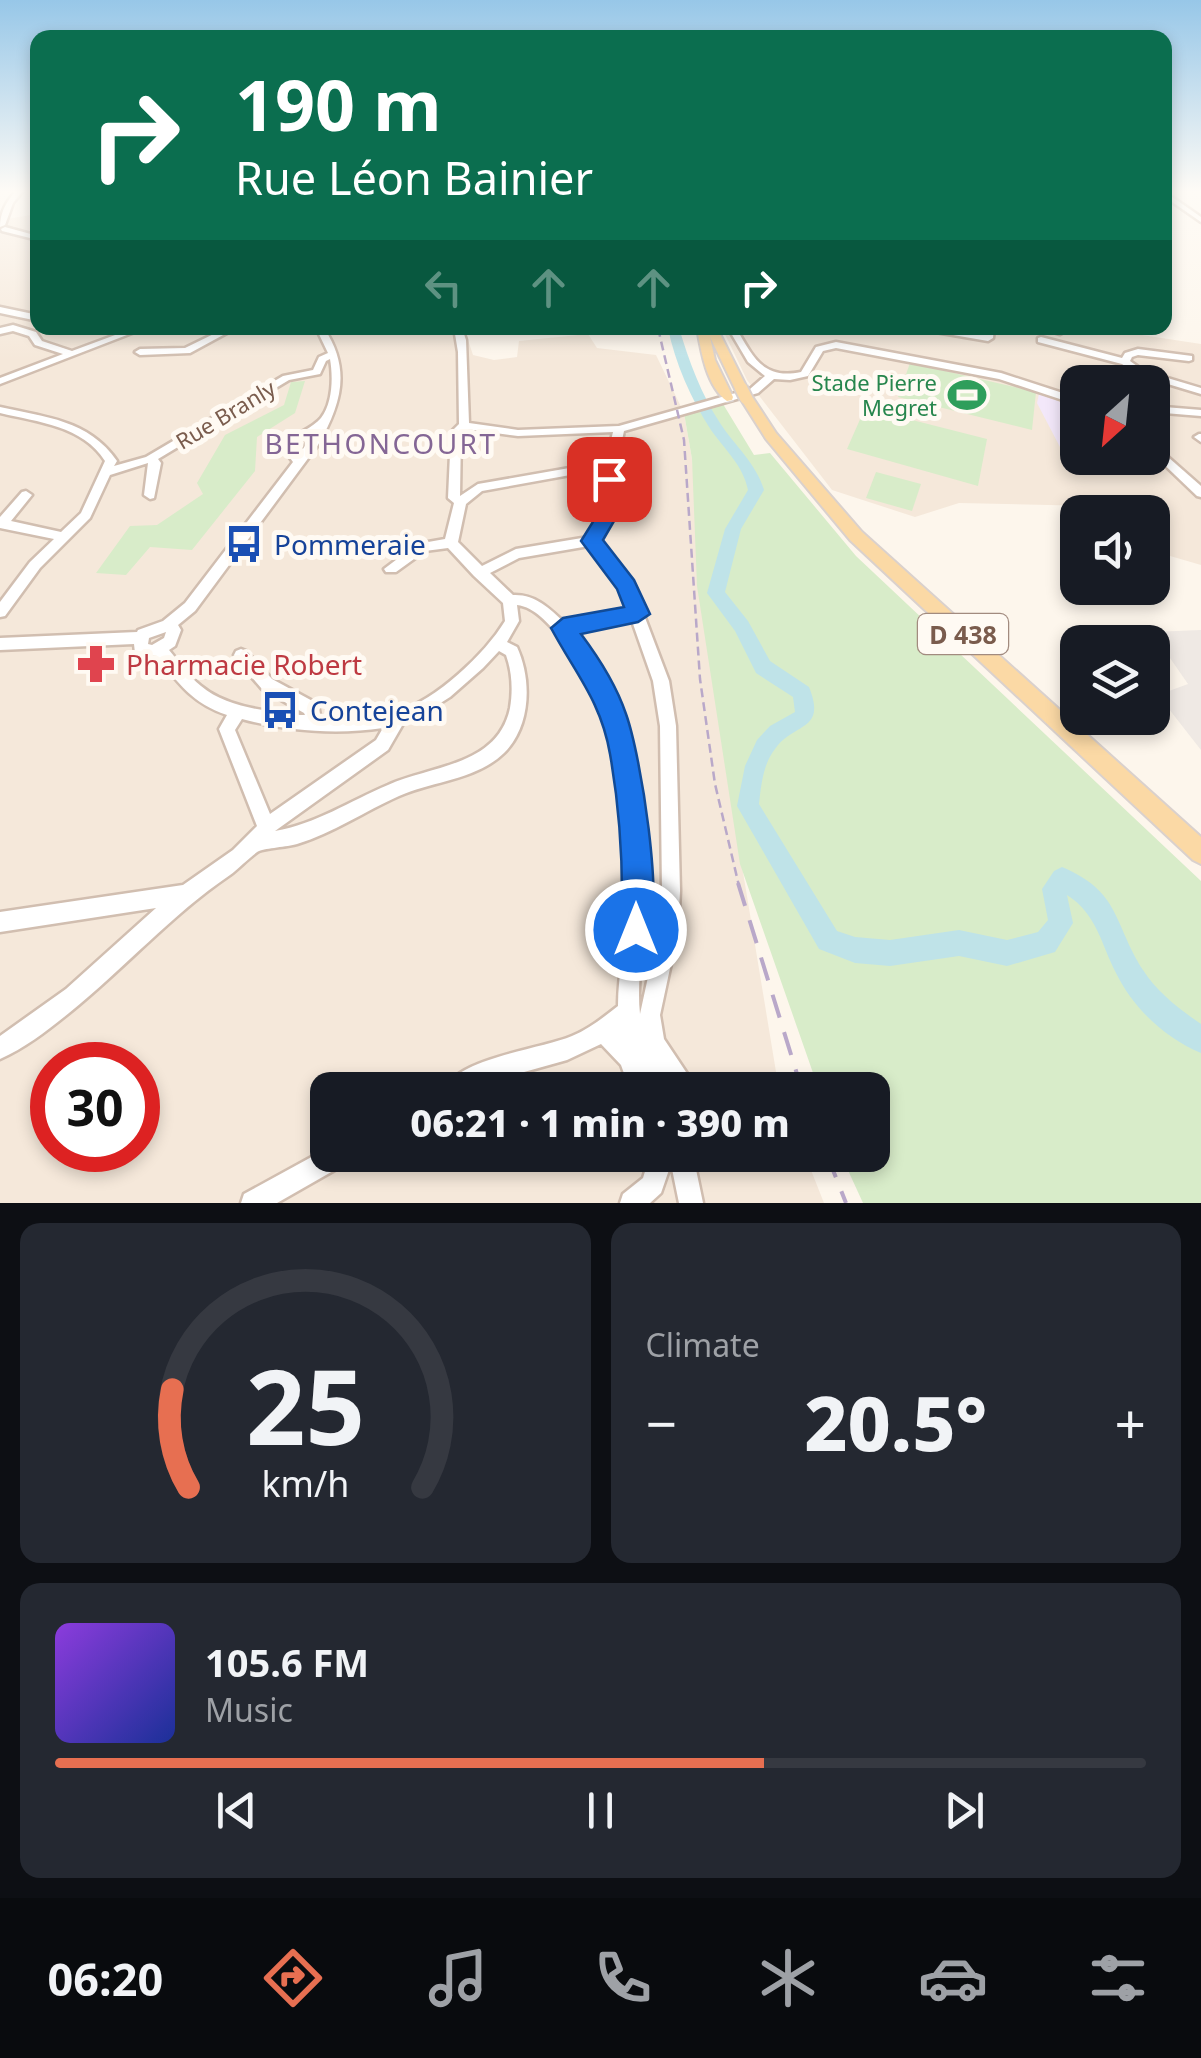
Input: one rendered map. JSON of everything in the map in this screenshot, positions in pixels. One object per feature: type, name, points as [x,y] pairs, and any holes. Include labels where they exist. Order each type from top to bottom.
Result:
[{"type":"main road","points":[[704,335],[709,360],[737,395]]},
{"type":"main road","name":"D 438","points":[[715,335],[737,395],[856,536],[1201,852]]},
{"type":"street","points":[[0,310],[30,316]]},
{"type":"street","points":[[0,331],[13,328],[30,333]]},
{"type":"street","points":[[34,335],[38,343],[70,354]]},
{"type":"street","points":[[0,381],[117,335]]},
{"type":"street","points":[[140,352],[187,351],[218,335]]},
{"type":"street","points":[[168,625],[175,634],[160,650],[144,651],[138,646],[140,638],[152,627],[168,625],[190,607],[326,420],[336,397],[335,353],[324,335]]},
{"type":"street","points":[[460,335],[464,353],[460,394],[464,425]]},
{"type":"street","points":[[736,335],[752,365],[770,377],[805,374],[819,349],[836,345],[1001,376],[1060,396]]},
{"type":"street","points":[[1041,340],[1125,362],[1141,372],[1201,391]]},
{"type":"street","points":[[1125,362],[1128,355],[1138,352],[1189,358]]},
{"type":"street","name":"Rue Branly","points":[[108,472],[150,459],[243,400],[286,378],[316,372],[322,358],[335,353]]},
{"type":"street","points":[[460,502],[454,498],[454,464],[456,432],[464,425],[518,433],[619,429],[763,388],[770,377]]},
{"type":"street","points":[[1170,410],[1201,412]]},
{"type":"street","points":[[0,612],[35,565],[86,516],[111,462],[95,442],[43,417],[3,414]]},
{"type":"street","points":[[451,543],[460,502],[478,488],[602,466],[613,454],[619,429]]},
{"type":"street","points":[[150,459],[156,463],[150,495]]},
{"type":"street","points":[[1170,463],[1201,493]]},
{"type":"street","points":[[479,573],[516,554],[575,547],[592,541],[613,500],[602,466]]},
{"type":"street","points":[[26,495],[1,524],[65,537]]},
{"type":"street","points":[[592,541],[626,586],[660,681],[671,787],[668,930],[650,1016],[654,1043],[675,1072]]},
{"type":"street","points":[[391,569],[422,547],[451,543]]},
{"type":"street","points":[[451,543],[510,601],[530,602],[563,628],[594,670],[612,712],[624,755],[638,894],[629,1011],[652,1072]]},
{"type":"street","points":[[160,650],[194,691],[238,711],[314,722],[397,719],[420,709],[498,644],[512,620],[510,601]]},
{"type":"street","points":[[563,628],[638,614]]},
{"type":"street","points":[[0,644],[140,638]]},
{"type":"street","points":[[262,835],[299,835],[402,787],[482,762],[503,743],[514,720],[519,688],[519,666],[512,651],[498,644]]},
{"type":"street","points":[[241,655],[266,684],[312,709],[314,722]]},
{"type":"street","points":[[238,711],[227,729],[262,835]]},
{"type":"street","points":[[0,1048],[61,1006],[186,894],[382,744],[397,719]]},
{"type":"street","points":[[0,922],[186,894]]},
{"type":"street","points":[[485,1072],[569,1048],[604,1030],[629,1011]]},
{"type":"street","points":[[604,1030],[630,1058],[635,1072]]},
{"type":"street","points":[[253,1203],[310,1171]]},
{"type":"street","points":[[632,1203],[653,1185],[657,1172]]},
{"type":"street","points":[[685,1172],[691,1203]]},
{"type":"shaded area","points":[[0,248],[30,248],[30,335],[466,335],[473,355],[494,360],[517,357],[519,341],[589,335],[597,348],[656,355],[684,413],[692,459],[727,775],[776,1072],[310,1072],[310,1172],[812,1172],[824,1203],[0,1203]]},
{"type":"shaded area","points":[[725,335],[1142,335],[1201,344],[1201,565],[1170,556],[1170,495],[1060,495],[1060,505],[959,503],[915,517],[832,490],[747,380]]},
{"type":"shaded area","points":[[1039,394],[1060,402],[1060,447],[1037,403]]},
{"type":"shaded area","points":[[1201,630],[1201,750],[1170,710],[1170,691],[1188,684],[1170,658],[1170,631]]},
{"type":"green space","name":"Stade Pierre Megret","points":[[910,363],[1036,392],[1032,430],[898,397]]},
{"type":"green space","points":[[305,381],[295,413],[257,437],[255,471],[192,550],[150,547],[126,575],[96,573],[130,526],[157,525],[203,494],[197,483],[225,435],[284,405],[291,382]]},
{"type":"green space","points":[[723,404],[754,455],[770,453],[856,556],[1201,881],[1201,1203],[863,1203],[849,1172],[890,1172],[890,1072],[813,1072],[740,864],[697,586],[692,459],[684,413]]},
{"type":"green space","points":[[865,408],[987,439],[978,486],[847,449]]},
{"type":"green space","points":[[876,472],[921,484],[912,511],[866,498]]},
{"type":"waterway","points":[[675,335],[704,406],[746,465],[756,490],[733,529],[716,593],[742,626],[763,667],[802,693],[805,715],[777,732],[764,746],[748,806],[828,940],[855,950],[890,953],[959,943],[1007,953],[1046,943],[1061,923],[1054,889],[1062,879],[1093,899],[1102,911],[1126,967],[1142,991],[1201,1039]]},
{"type":"railway","points":[[660,335],[684,440],[700,679],[715,784],[739,886]]},
{"type":"railway","points":[[738,883],[796,1072]]},
{"type":"railway","points":[[834,1172],[846,1203]]},
{"type":"place","name":"Stade Pierre Megret","points":[[967,395]]},
{"type":"place","name":"Pommeraie","points":[[244,544]]},
{"type":"place","name":"Pharmacie Robert","points":[[96,664]]},
{"type":"place","name":"Contejean","points":[[280,710]]},
{"type":"district","name":"BETHONCOURT","points":[[381,443]]},
{"type":"route","points":[[609,479],[611,509],[592,541],[601,558],[626,586],[638,614],[563,628],[594,670],[624,755],[638,894],[636,930]]}]
